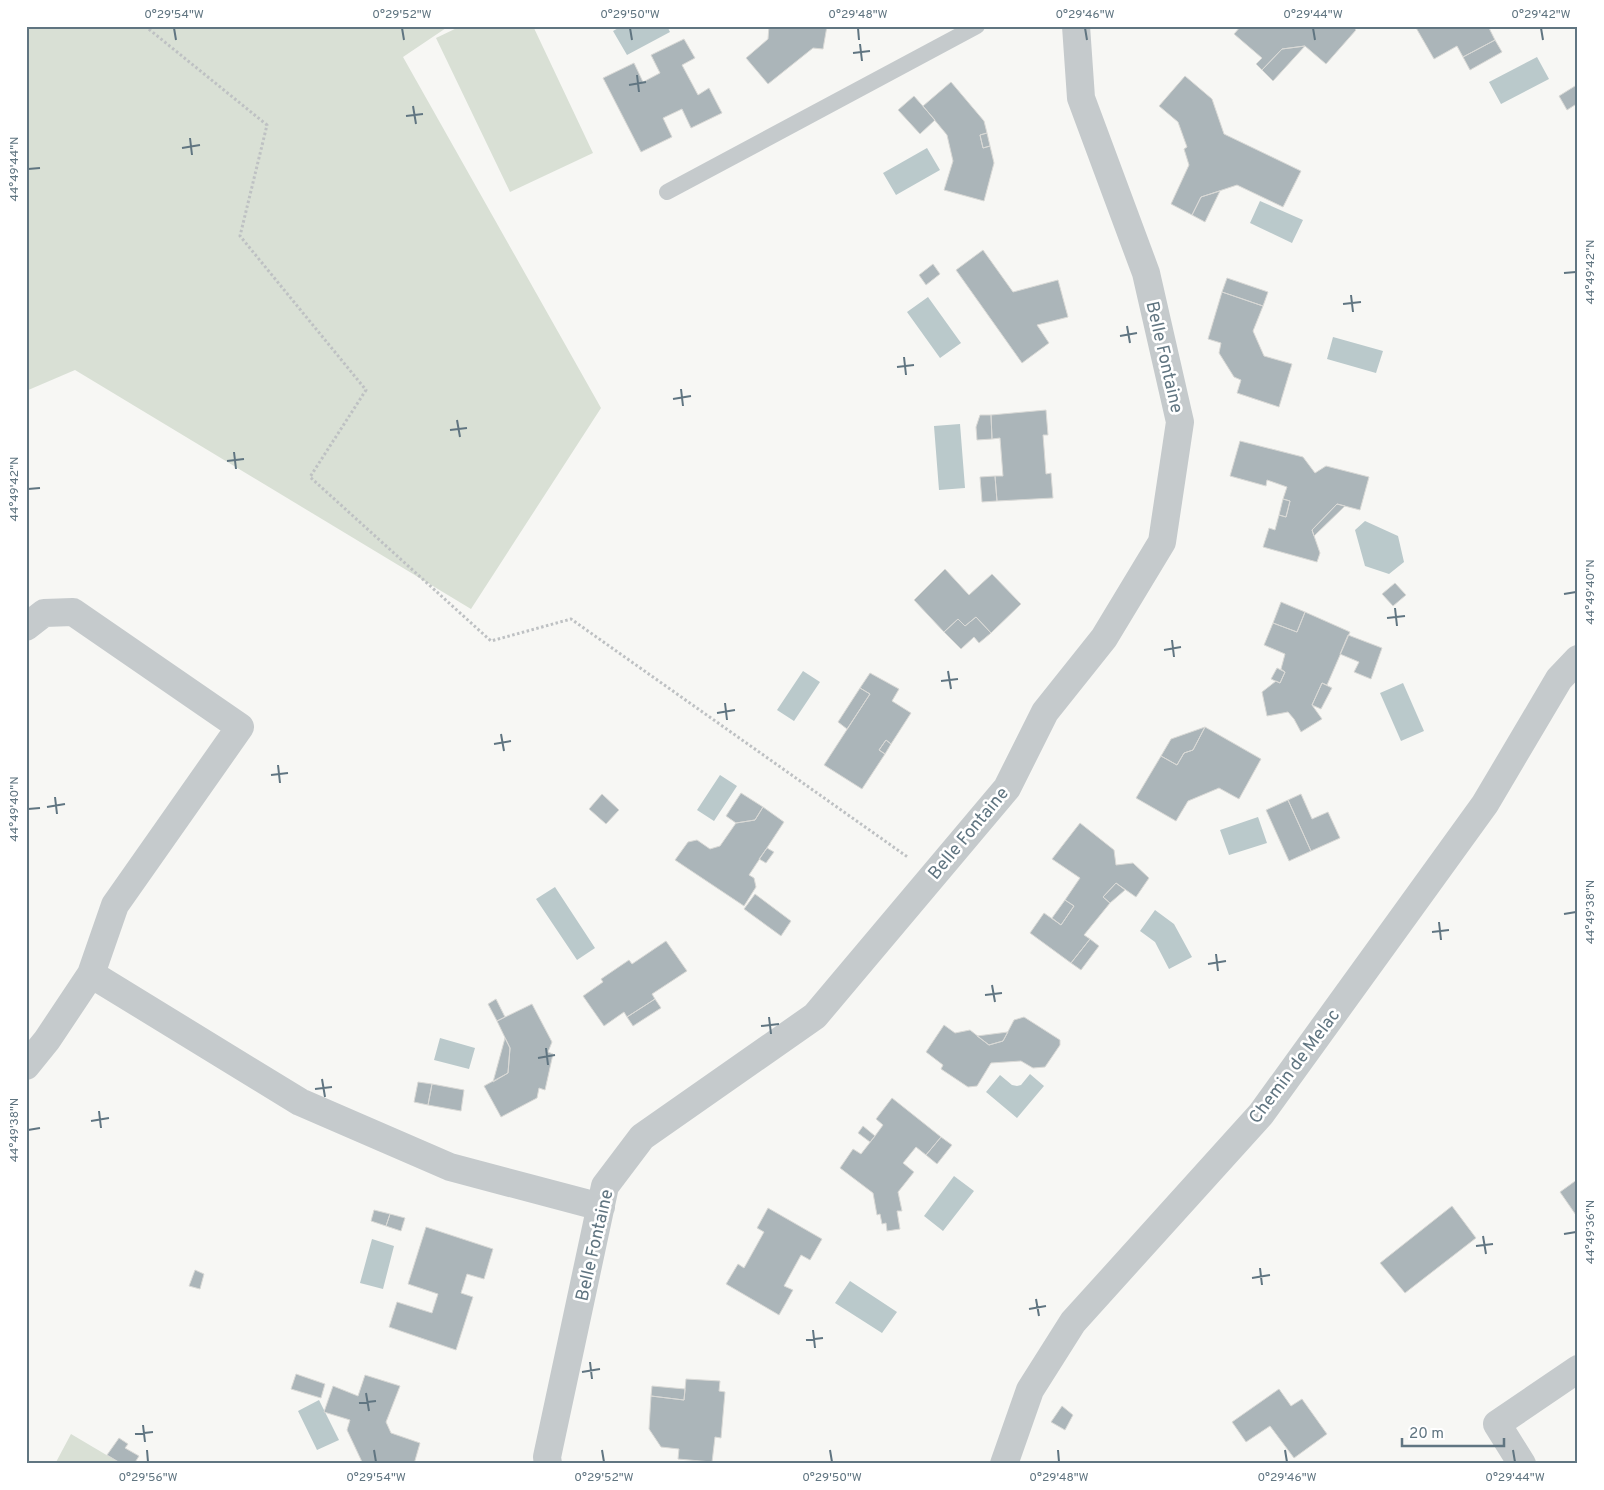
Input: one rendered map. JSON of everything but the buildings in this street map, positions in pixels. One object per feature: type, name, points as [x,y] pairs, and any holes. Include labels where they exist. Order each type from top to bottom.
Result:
[{"type":"street","name":"Belle Fontaine","points":[[548,1464],[547,1457],[606,1186],[642,1137],[815,1016],[1007,788],[1045,712],[1104,638],[1162,542],[1180,422],[1146,272],[1082,98],[1076,26]]},
{"type":"street","points":[[26,627],[44,613],[73,612],[240,727],[115,905],[91,974],[47,1040],[26,1066]]},
{"type":"street","name":"Chemin de Melac","points":[[1004,1464],[1030,1390],[1073,1322],[1261,1114],[1484,804],[1559,679],[1578,659]]},
{"type":"street","points":[[91,974],[300,1102],[450,1167],[601,1207]]},
{"type":"street","points":[[1522,1464],[1497,1424],[1578,1369]]},
{"type":"lane","points":[[667,192],[977,26]]},
{"type":"path","points":[[145,26],[267,125],[240,236],[366,390],[310,477],[491,641],[571,619],[933,875]]},
{"type":"shaded area","points":[[26,26],[449,26],[403,57],[601,408],[471,609],[75,370],[26,391]]},
{"type":"shaded area","points":[[461,26],[533,26],[593,153],[510,192],[436,38]]},
{"type":"shaded area","points":[[622,26],[667,26],[670,32],[627,55],[613,31]]},
{"type":"shaded area","points":[[1537,57],[1549,79],[1501,104],[1489,82]]},
{"type":"shaded area","points":[[927,148],[940,170],[896,195],[883,173]]},
{"type":"shaded area","points":[[1260,201],[1303,220],[1292,243],[1250,223]]},
{"type":"shaded area","points":[[928,297],[961,343],[940,358],[907,312]]},
{"type":"shaded area","points":[[1333,337],[1383,351],[1376,373],[1327,359]]},
{"type":"shaded area","points":[[960,424],[965,488],[939,490],[934,426]]},
{"type":"shaded area","points":[[1365,521],[1398,536],[1404,562],[1389,574],[1365,566],[1355,530]]},
{"type":"shaded area","points":[[803,671],[820,682],[794,721],[777,710]]},
{"type":"shaded area","points":[[1403,683],[1424,731],[1401,741],[1380,693]]},
{"type":"shaded area","points":[[720,775],[737,786],[714,821],[697,810]]},
{"type":"shaded area","points":[[1258,817],[1267,843],[1229,855],[1220,830]]},
{"type":"shaded area","points":[[555,887],[595,948],[577,960],[536,899]]},
{"type":"shaded area","points":[[1155,910],[1174,924],[1192,957],[1169,969],[1155,942],[1140,931]]},
{"type":"shaded area","points":[[440,1038],[475,1048],[469,1069],[434,1060]]},
{"type":"shaded area","points":[[1030,1074],[1044,1086],[1017,1118],[986,1092],[1000,1075],[1012,1085],[1017,1086],[1021,1085]]},
{"type":"shaded area","points":[[954,1176],[974,1191],[943,1231],[924,1216]]},
{"type":"shaded area","points":[[372,1239],[394,1246],[383,1289],[360,1283]]},
{"type":"shaded area","points":[[850,1281],[897,1312],[882,1333],[835,1303]]},
{"type":"shaded area","points":[[319,1400],[339,1440],[317,1450],[298,1411]]},
{"type":"shaded area","points":[[71,1434],[120,1463],[120,1464],[55,1464]]}]
